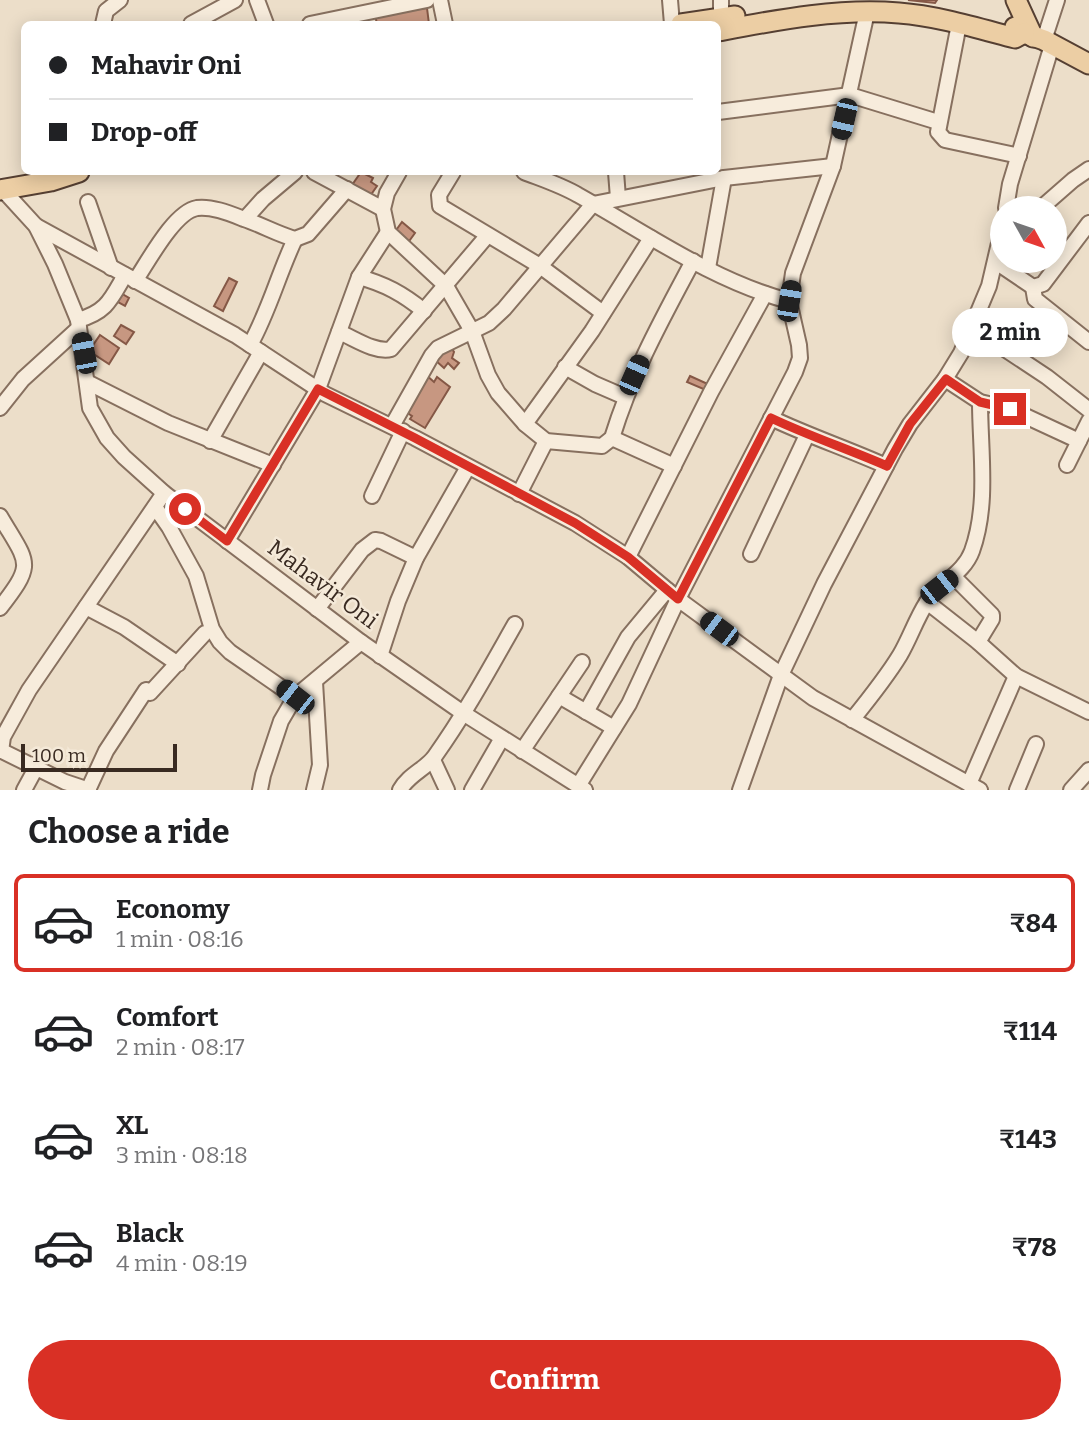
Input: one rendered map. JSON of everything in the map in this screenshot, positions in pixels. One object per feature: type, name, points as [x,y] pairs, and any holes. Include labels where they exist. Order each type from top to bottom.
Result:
[{"type":"main road","points":[[1016,0],[1038,39]]},
{"type":"main road","points":[[868,3],[1014,38],[1038,39]]},
{"type":"main road","points":[[696,21],[720,16],[786,19],[868,3],[911,4],[1013,25],[1089,64]]},
{"type":"main road","points":[[1,187],[14,180],[34,175]]},
{"type":"main road","points":[[1,187],[51,181],[68,175]]},
{"type":"street","points":[[104,21],[106,11],[120,0]]},
{"type":"street","points":[[196,21],[235,0]]},
{"type":"street","points":[[257,0],[265,21]]},
{"type":"street","points":[[325,21],[427,0]]},
{"type":"street","points":[[440,0],[444,21]]},
{"type":"street","points":[[670,0],[671,21]]},
{"type":"street","points":[[1009,196],[1038,39],[1057,0]]},
{"type":"street","points":[[582,788],[643,676],[673,595],[771,418],[800,358],[789,301],[793,273],[833,166],[868,3]]},
{"type":"street","points":[[959,24],[938,132],[945,139],[1018,156]]},
{"type":"street","points":[[721,112],[850,95],[938,122]]},
{"type":"street","points":[[372,496],[398,429],[432,355],[447,342],[489,323],[504,309],[593,204],[724,178],[833,166]]},
{"type":"street","points":[[1055,196],[1089,169]]},
{"type":"street","points":[[246,219],[292,175]]},
{"type":"street","points":[[320,175],[383,209]]},
{"type":"street","points":[[397,175],[387,193],[383,209],[388,232],[446,286],[472,331],[488,375],[498,393],[525,424],[545,441],[602,446],[612,439],[625,397],[644,353],[693,261]]},
{"type":"street","points":[[451,175],[439,195],[440,206],[540,266],[603,313]]},
{"type":"street","points":[[531,175],[576,194],[693,261],[765,295],[789,301]]},
{"type":"street","points":[[616,175],[618,198]]},
{"type":"street","points":[[708,268],[724,178]]},
{"type":"street","name":"Mahavir Oni","points":[[1,187],[36,226],[55,264],[79,324],[90,408],[107,438],[124,457],[164,493],[380,656],[463,713],[582,788]]},
{"type":"street","points":[[0,408],[23,379],[79,324],[103,309],[185,213],[208,208],[246,219],[295,239],[308,234],[347,189]]},
{"type":"street","points":[[88,202],[111,268]]},
{"type":"street","points":[[1033,287],[1043,284],[1089,223]]},
{"type":"street","points":[[36,226],[256,349],[318,389],[575,523],[628,557],[673,595],[813,698],[975,787],[1016,676]]},
{"type":"street","points":[[227,541],[318,389],[359,277],[388,232]]},
{"type":"street","points":[[340,332],[385,350],[398,342],[487,236]]},
{"type":"street","points":[[525,424],[603,313],[651,238]]},
{"type":"street","points":[[210,441],[256,349],[281,269],[295,239]]},
{"type":"street","points":[[740,790],[781,675],[824,583],[910,424],[946,379],[973,328],[992,273]]},
{"type":"street","points":[[1012,273],[1033,287],[1035,299],[1089,342]]},
{"type":"street","points":[[359,277],[383,283],[424,311]]},
{"type":"street","points":[[628,557],[765,295]]},
{"type":"street","points":[[973,328],[1047,377],[1089,410]]},
{"type":"street","points":[[565,367],[625,397]]},
{"type":"street","points":[[946,379],[980,402],[1010,409],[1079,441]]},
{"type":"street","points":[[87,382],[168,423],[272,465]]},
{"type":"street","points":[[852,720],[901,654],[928,602],[939,587],[965,564],[972,552],[983,486],[980,402]]},
{"type":"street","points":[[771,418],[887,466]]},
{"type":"street","points":[[1067,465],[1089,421]]},
{"type":"street","points":[[751,554],[807,435]]},
{"type":"street","points":[[612,439],[674,466]]},
{"type":"street","points":[[519,494],[545,441]]},
{"type":"street","points":[[380,656],[416,558],[468,467]]},
{"type":"street","points":[[164,493],[29,690],[3,737],[0,751],[88,790],[106,751],[148,692],[178,664],[205,633]]},
{"type":"street","points":[[155,507],[196,576],[212,629],[220,642],[295,697]]},
{"type":"street","points":[[0,516],[26,564],[24,575],[0,608]]},
{"type":"street","points":[[317,609],[362,550],[375,540],[416,558]]},
{"type":"street","points":[[953,576],[992,615],[978,642]]},
{"type":"street","points":[[586,712],[628,637],[673,595]]},
{"type":"street","points":[[928,602],[1016,676],[1089,712]]},
{"type":"street","points":[[86,607],[124,627],[178,664]]},
{"type":"street","points":[[400,790],[419,768],[433,760],[515,624]]},
{"type":"street","points":[[260,790],[281,721],[295,697],[361,642]]},
{"type":"street","points":[[522,751],[582,662]]},
{"type":"street","points":[[314,790],[320,765],[315,682]]},
{"type":"street","points":[[559,696],[614,728]]},
{"type":"street","points":[[472,790],[502,738]]},
{"type":"street","points":[[1017,790],[1036,744]]},
{"type":"street","points":[[433,760],[447,790]]},
{"type":"street","points":[[24,790],[36,768]]},
{"type":"street","points":[[1072,790],[1089,770]]},
{"type":"building","points":[[908,0],[937,0],[935,3]]},
{"type":"building","points":[[427,8],[429,21],[376,21],[375,15]]},
{"type":"building","points":[[359,175],[373,178],[371,182],[377,186],[368,199],[350,188]]},
{"type":"building","points":[[402,222],[415,233],[407,244],[394,233]]},
{"type":"building","points":[[229,278],[237,282],[223,311],[214,306]]},
{"type":"building","points":[[119,292],[129,298],[125,306],[114,300]]},
{"type":"building","points":[[121,325],[134,332],[126,344],[114,336]]},
{"type":"building","points":[[100,335],[119,348],[109,364],[89,351]]},
{"type":"building","points":[[449,344],[454,352],[452,358],[459,363],[454,369],[448,363],[444,368],[435,360]]},
{"type":"building","points":[[425,374],[434,382],[437,377],[450,387],[425,428],[410,419],[412,416],[403,410]]},
{"type":"building","points":[[690,376],[710,385],[708,391],[687,382]]},
{"type":"route","points":[[185,509],[227,541],[318,389],[575,523],[628,557],[678,599],[771,418],[887,466],[910,424],[946,379],[980,402],[1010,409]]}]
